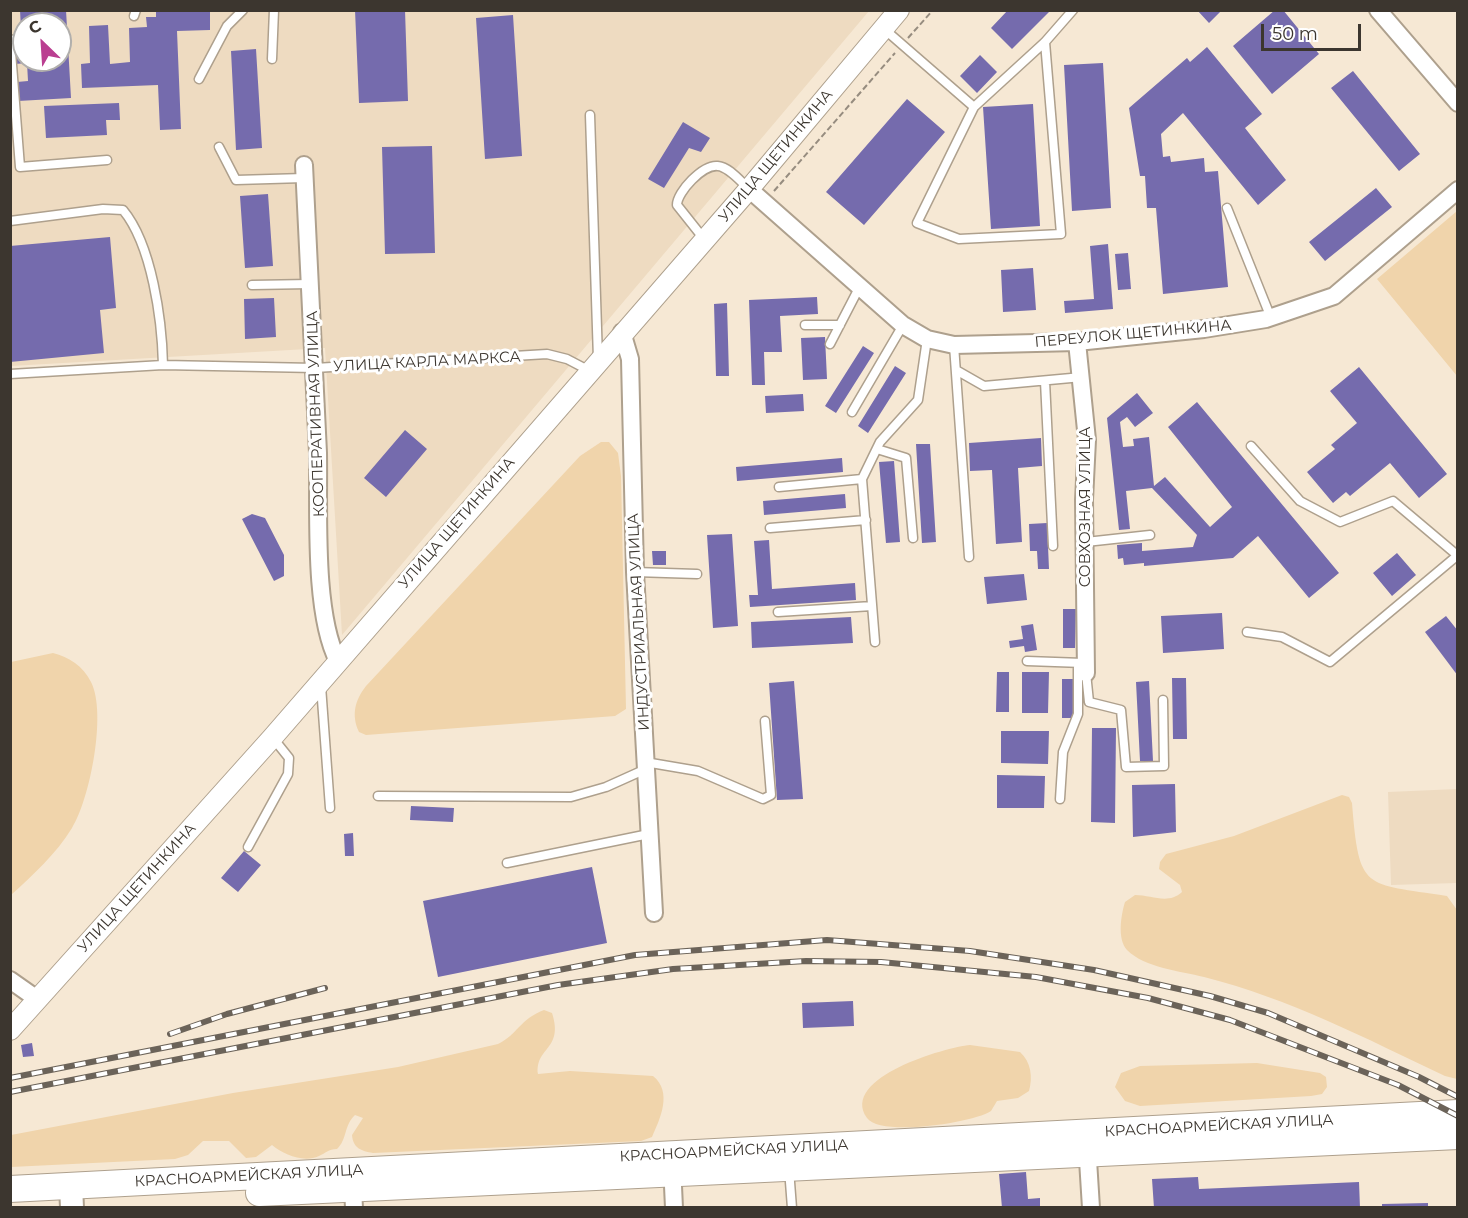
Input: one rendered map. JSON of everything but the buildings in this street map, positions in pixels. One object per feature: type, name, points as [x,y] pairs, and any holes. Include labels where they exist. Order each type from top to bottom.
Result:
[{"type":"main road","name":"КРАСНОАРМЕЙСКАЯ УЛИЦА","points":[[10,1189],[72,1198],[353,1198],[672,1164],[789,1169],[1458,1113]]},
{"type":"main road","name":"КРАСНОАРМЕЙСКАЯ УЛИЦА","points":[[10,1206],[72,1198],[672,1164],[1087,1144],[1458,1136]]},
{"type":"street","name":"УЛИЦА ЩЕТИНКИНА","points":[[10,1030],[321,682],[593,365],[749,189],[899,10]]},
{"type":"street","points":[[1378,10],[1458,102]]},
{"type":"street","name":"КООПЕРАТИВНАЯ УЛИЦА","points":[[304,171],[315,368],[322,592],[330,644],[338,661]]},
{"type":"street","name":"ПЕРЕУЛОК ЩЕТИНКИНА","points":[[749,189],[903,325],[927,339],[954,345],[1077,342],[1204,329],[1271,318],[1334,296],[1458,190]]},
{"type":"street","name":"ИНДУСТРИАЛЬНАЯ УЛИЦА","points":[[622,332],[630,359],[635,572],[654,913]]},
{"type":"street","name":"СОВХОЗНАЯ УЛИЦА","points":[[1077,342],[1087,440],[1084,500],[1086,542],[1084,666]]},
{"type":"street","points":[[10,980],[37,999]]},
{"type":"street","points":[[1087,1144],[1091,1208]]},
{"type":"street","points":[[672,1164],[674,1208]]},
{"type":"lane","points":[[199,79],[227,26],[243,10]]},
{"type":"lane","points":[[272,58],[274,10]]},
{"type":"lane","points":[[1045,42],[1061,234],[959,239],[917,223],[974,107],[1045,42],[1073,10]]},
{"type":"lane","points":[[883,28],[974,107]]},
{"type":"lane","points":[[10,39],[20,168],[107,160]]},
{"type":"lane","points":[[590,115],[593,365]]},
{"type":"lane","points":[[219,147],[236,180],[304,171]]},
{"type":"lane","points":[[705,240],[677,206],[677,198],[682,191],[706,169],[717,165],[749,189]]},
{"type":"lane","points":[[1227,208],[1271,318]]},
{"type":"lane","points":[[10,221],[103,209],[123,210],[135,225],[143,245],[163,332],[163,365]]},
{"type":"lane","points":[[252,285],[310,284]]},
{"type":"lane","points":[[830,344],[859,288]]},
{"type":"lane","points":[[805,325],[840,325]]},
{"type":"lane","points":[[852,412],[903,325]]},
{"type":"lane","points":[[875,642],[862,478],[877,450],[918,400],[927,339]]},
{"type":"lane","points":[[954,345],[969,557]]},
{"type":"lane","name":"УЛИЦА КАРЛА МАРКСА","points":[[10,374],[163,365],[315,368],[548,354],[593,365]]},
{"type":"lane","points":[[956,370],[984,386],[1082,377]]},
{"type":"lane","points":[[1045,381],[1053,546]]},
{"type":"lane","points":[[1247,632],[1282,637],[1330,662],[1457,555],[1393,501],[1340,522],[1300,501],[1251,446]]},
{"type":"lane","points":[[877,450],[906,458],[913,538]]},
{"type":"lane","points":[[779,487],[862,478]]},
{"type":"lane","points":[[770,528],[866,520]]},
{"type":"lane","points":[[1086,542],[1150,535]]},
{"type":"lane","points":[[635,572],[697,574]]},
{"type":"lane","points":[[778,612],[872,606]]},
{"type":"lane","points":[[1027,661],[1084,666]]},
{"type":"lane","points":[[1084,666],[1089,702],[1121,710],[1126,767],[1164,766],[1163,700]]},
{"type":"lane","points":[[1060,799],[1063,752],[1078,714],[1084,666]]},
{"type":"lane","points":[[321,682],[330,808]]},
{"type":"lane","points":[[378,796],[571,797],[606,787],[646,766],[698,771],[763,798],[771,795],[765,721]]},
{"type":"lane","points":[[248,847],[281,789],[291,764],[289,758],[272,738]]},
{"type":"lane","points":[[507,863],[649,834]]},
{"type":"lane","points":[[789,1169],[792,1208]]},
{"type":"path","points":[[764,202],[933,10]]},
{"type":"shaded area","points":[[11,11],[869,11],[342,635],[325,348],[11,366]]},
{"type":"shaded area","points":[[1457,211],[1457,376],[1377,279]]},
{"type":"shaded area","points":[[601,442],[609,442],[618,453],[621,476],[626,709],[615,716],[366,735],[359,732],[355,720],[355,708],[366,686],[580,456]]},
{"type":"shaded area","points":[[53,653],[75,663],[91,682],[96,696],[97,714],[94,756],[85,797],[72,828],[36,872],[11,895],[11,662]]},
{"type":"shaded area","points":[[1457,789],[1457,883],[1391,885],[1388,792]]},
{"type":"shaded area","points":[[1342,795],[1349,797],[1352,803],[1358,853],[1363,868],[1371,878],[1382,884],[1398,888],[1447,896],[1457,910],[1457,1079],[1445,1076],[1327,1020],[1266,996],[1143,961],[1134,956],[1124,945],[1121,927],[1125,902],[1135,895],[1165,899],[1182,892],[1180,885],[1159,869],[1160,862],[1166,854],[1234,836]]},
{"type":"shaded area","points":[[544,1010],[552,1013],[555,1025],[552,1041],[538,1065],[538,1074],[570,1071],[653,1076],[659,1082],[664,1098],[661,1114],[652,1137],[641,1141],[373,1153],[361,1150],[354,1143],[352,1135],[363,1118],[355,1115],[337,1149],[307,1159],[294,1157],[272,1145],[256,1157],[246,1158],[229,1141],[203,1141],[188,1155],[175,1159],[11,1167],[11,1135],[233,1093],[398,1067],[498,1044],[529,1018]]},
{"type":"shaded area","points":[[970,1045],[1020,1052],[1027,1060],[1030,1070],[1029,1091],[1018,1098],[997,1101],[991,1111],[966,1120],[927,1126],[889,1127],[875,1124],[867,1118],[862,1103],[868,1090],[881,1078],[919,1058]]},
{"type":"shaded area","points":[[1257,1063],[1320,1073],[1326,1077],[1327,1087],[1322,1094],[1311,1096],[1140,1106],[1125,1101],[1115,1087],[1121,1073],[1140,1066]]},
{"type":"railway","points":[[10,1078],[635,955],[827,940],[970,951],[1094,970],[1210,996],[1268,1013],[1419,1077],[1458,1097]]},
{"type":"railway","points":[[10,1092],[558,985],[673,969],[806,961],[881,962],[1036,977],[1148,998],[1230,1020],[1398,1085],[1458,1116]]},
{"type":"railway","points":[[170,1034],[227,1014],[325,988]]}]
